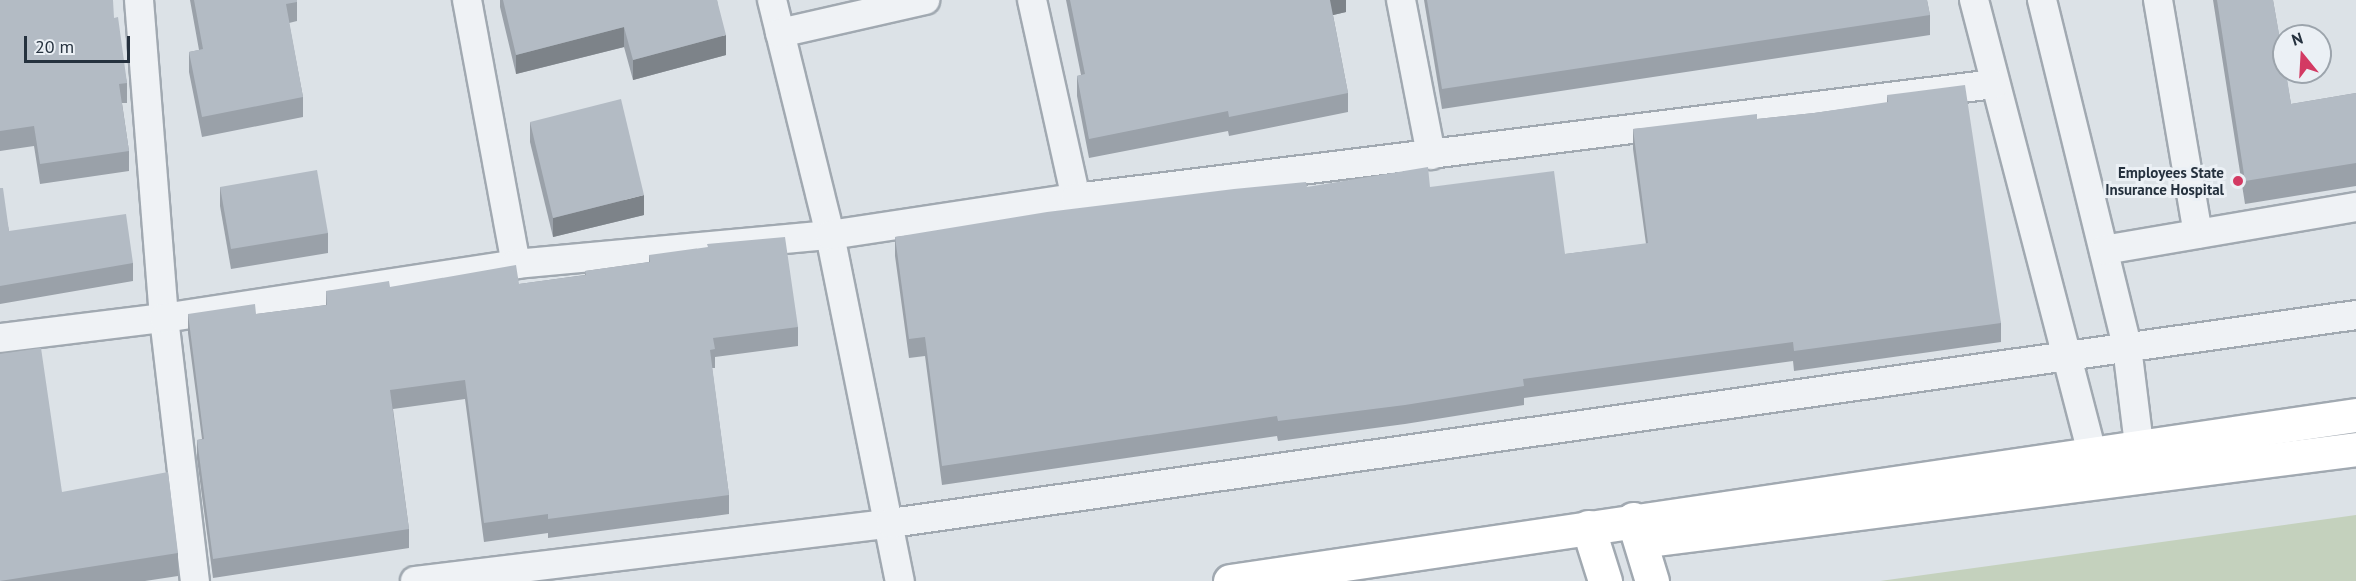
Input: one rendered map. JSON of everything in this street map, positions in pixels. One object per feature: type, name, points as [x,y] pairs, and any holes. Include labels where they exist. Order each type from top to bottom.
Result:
[{"type":"main road","points":[[1357,581],[1591,537],[2092,453],[2142,462],[2356,415]]},
{"type":"main road","points":[[1636,530],[2142,462],[2356,449]]},
{"type":"main road","points":[[1636,530],[1652,581]]},
{"type":"main road","points":[[1230,581],[1591,537]]},
{"type":"main road","points":[[1591,537],[1605,581]]},
{"type":"street","points":[[139,0],[164,318],[195,581]]},
{"type":"street","points":[[467,0],[516,264]]},
{"type":"street","points":[[772,0],[830,235],[891,523],[900,581]]},
{"type":"street","points":[[780,33],[925,0]]},
{"type":"street","points":[[1032,0],[1077,198]]},
{"type":"street","points":[[1401,0],[1431,155]]},
{"type":"street","points":[[1974,0],[1994,84],[2092,453]]},
{"type":"street","points":[[2042,0],[2127,347],[2142,462]]},
{"type":"street","points":[[2158,0],[2198,234]]},
{"type":"street","points":[[0,338],[164,318],[516,264],[830,235],[1077,198],[1994,84]]},
{"type":"street","points":[[2104,250],[2356,207]]},
{"type":"street","points":[[415,581],[891,523],[2356,315]]},
{"type":"green space","points":[[2356,515],[2356,581],[1880,581]]},
{"type":"building","points":[[0,0],[113,0],[114,18],[118,17],[127,83],[119,84],[129,151],[40,164],[34,126],[0,131]]},
{"type":"building","points":[[194,0],[297,0],[297,2],[286,4],[303,97],[202,117],[189,52],[203,49]]},
{"type":"building","points":[[503,0],[717,0],[726,35],[633,60],[624,27],[516,55]]},
{"type":"building","points":[[1070,0],[1330,0],[1348,93],[1229,117],[1228,111],[1089,139],[1077,76],[1085,74]]},
{"type":"building","points":[[1427,0],[1927,0],[1930,15],[1442,89]]},
{"type":"building","points":[[2217,0],[2273,0],[2277,24],[2272,24],[2272,84],[2288,84],[2291,104],[2356,93],[2356,163],[2245,181]]},
{"type":"building","points":[[1965,85],[2001,323],[1794,351],[1793,342],[1523,379],[1524,386],[1405,405],[1278,421],[1277,416],[942,466],[925,337],[909,339],[895,237],[1047,212],[1306,182],[1307,187],[1428,167],[1430,187],[1554,171],[1565,254],[1648,243],[1633,129],[1757,114],[1757,119],[1814,113],[1888,102],[1887,95]]},
{"type":"building","points":[[621,99],[644,195],[553,218],[530,122]]},
{"type":"building","points":[[317,170],[328,233],[231,249],[220,187]]},
{"type":"building","points":[[0,188],[3,188],[9,231],[126,214],[133,263],[0,286]]},
{"type":"building","points":[[785,237],[798,327],[713,338],[715,349],[710,350],[729,495],[548,519],[548,514],[484,523],[465,380],[390,390],[409,529],[213,559],[197,440],[204,439],[188,314],[255,304],[256,314],[327,305],[326,291],[389,281],[390,287],[516,265],[519,284],[586,275],[585,271],[650,262],[649,255],[708,247],[707,244]]},
{"type":"building","points":[[41,348],[62,492],[168,472],[178,553],[0,581],[0,354]]},
{"type":"place","name":"Employees State Insurance Hospital","points":[[2238,181]]}]
